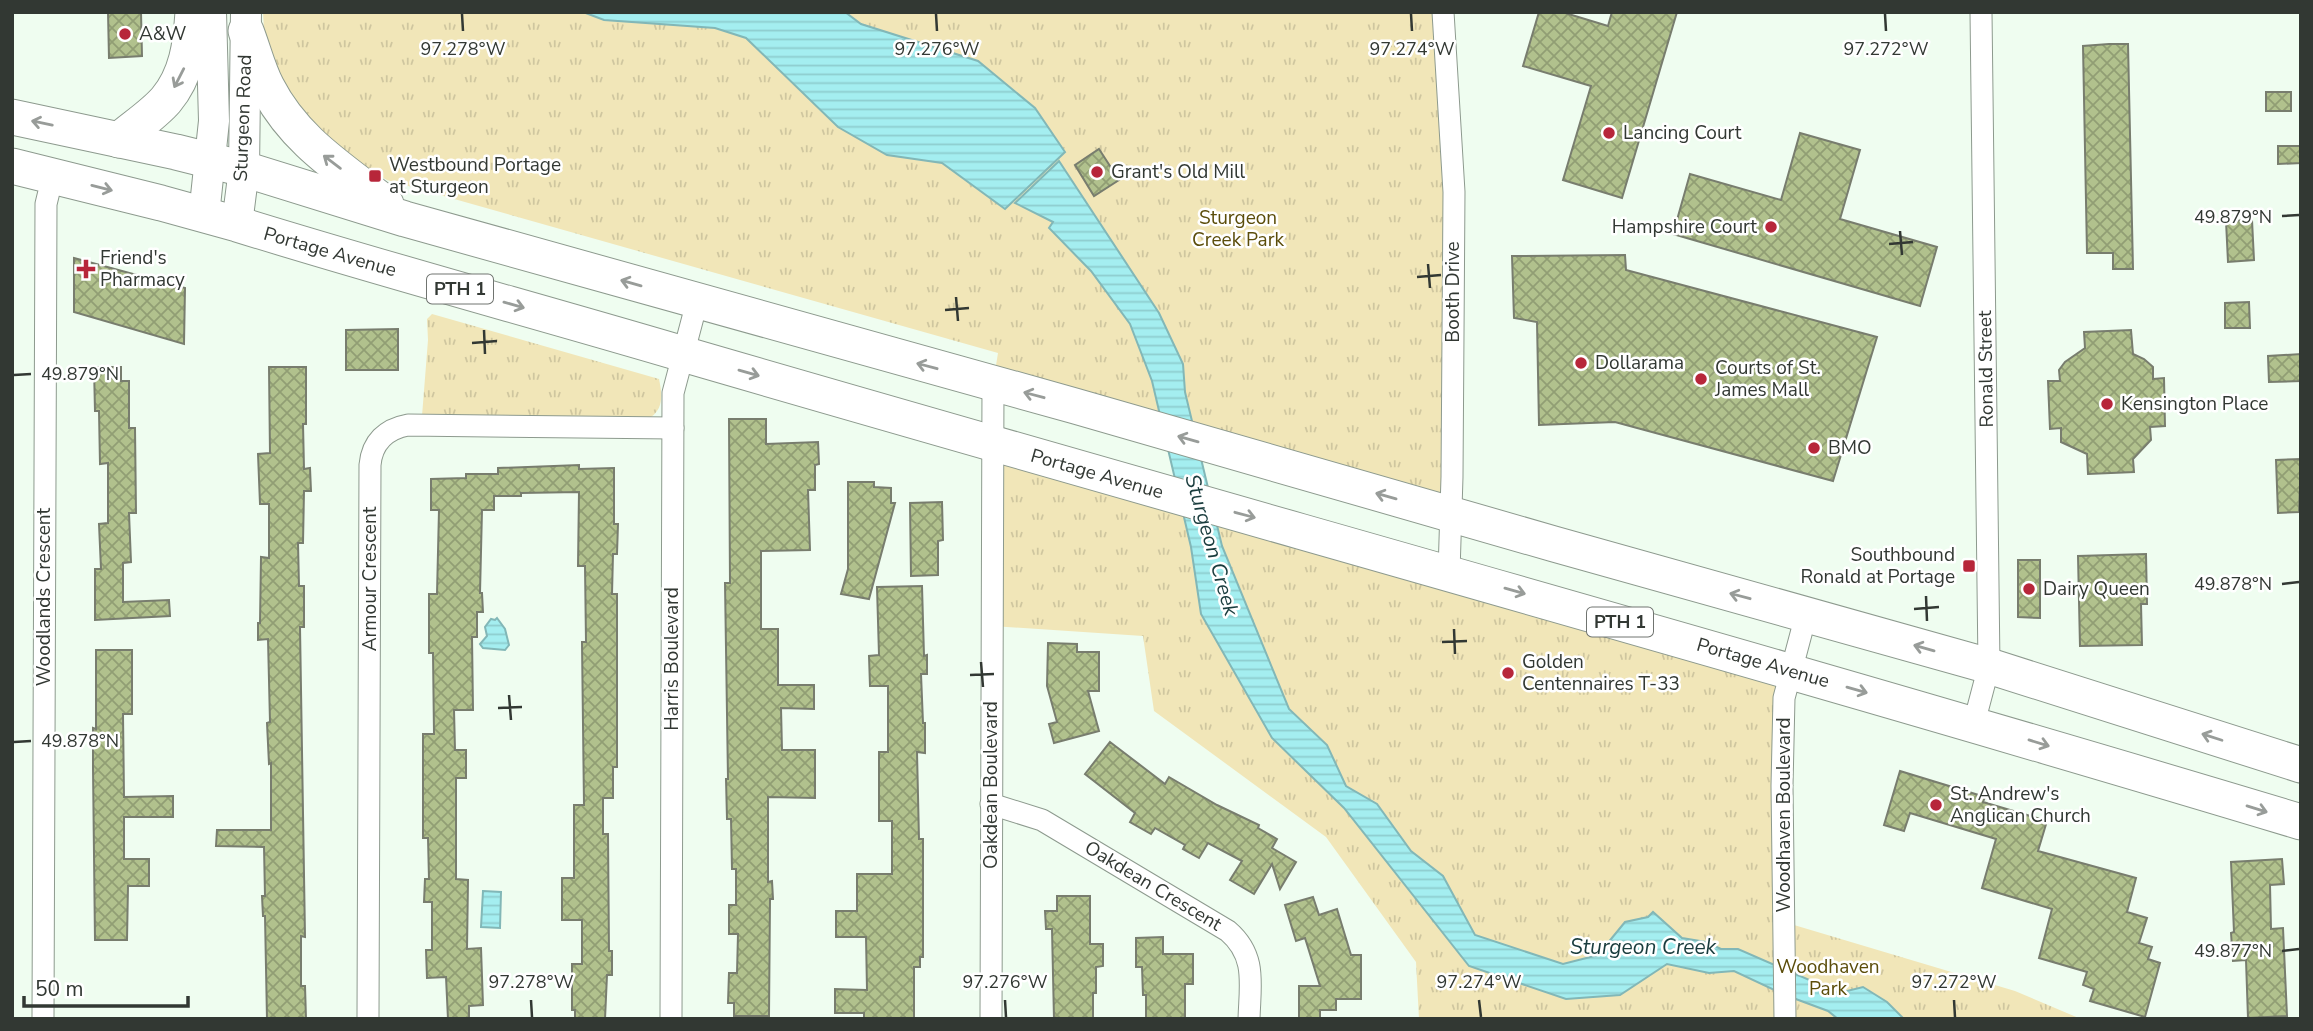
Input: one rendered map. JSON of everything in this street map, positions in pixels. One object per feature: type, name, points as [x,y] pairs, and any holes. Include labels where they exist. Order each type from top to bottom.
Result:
[{"type":"highway","points":[[119,140],[165,101],[181,76],[190,48],[192,12]]},
{"type":"highway","points":[[246,21],[266,86],[292,127],[405,219]]},
{"type":"highway","points":[[12,117],[243,169],[405,219],[1989,666],[2301,765]]},
{"type":"highway","name":"Portage Avenue","points":[[12,166],[237,224],[1085,471],[1974,723],[2301,822]]},
{"type":"main road","name":"Sturgeon Road","points":[[204,215],[214,121],[211,12]]},
{"type":"main road","name":"Sturgeon Road","points":[[237,224],[243,169],[246,21]]},
{"type":"street","name":"Booth Drive","points":[[1443,12],[1454,192],[1449,572]]},
{"type":"street","name":"Ronald Street","points":[[1974,723],[1989,666],[1981,12]]},
{"type":"street","name":"Woodlands Crescent","points":[[43,1019],[46,204],[53,175]]},
{"type":"street","name":"Harris Boulevard","points":[[671,1019],[673,393],[697,302]]},
{"type":"street","name":"Oakdean Boulevard","points":[[991,1019],[993,384]]},
{"type":"street","name":"Armour Crescent","points":[[368,1019],[370,479],[371,457],[375,445],[390,430],[408,425],[673,428]]},
{"type":"street","name":"Woodhaven Boulevard","points":[[1785,1019],[1782,882],[1784,698],[1806,615]]},
{"type":"street","name":"Oakdean Crescent","points":[[991,804],[1042,820],[1236,938],[1249,962],[1249,1019]]},
{"type":"green space","name":"Sturgeon Creek Park","points":[[263,12],[1443,12],[1451,515],[993,384],[998,353],[387,180],[354,162],[285,102],[264,30]]},
{"type":"green space","points":[[432,314],[659,379],[660,405],[651,417],[422,416],[427,319]]},
{"type":"green space","name":"Woodhaven Park","points":[[994,444],[1792,671],[1784,922],[2015,991],[2081,1019],[1419,1019],[1416,962],[1326,837],[1154,711],[1143,636],[992,626]]},
{"type":"water","points":[[583,12],[845,12],[861,24],[978,61],[1035,108],[1065,152],[1005,209],[942,163],[887,155],[838,127],[746,38],[715,28],[604,20]]},
{"type":"water","name":"Sturgeon Creek","points":[[1059,161],[1159,313],[1183,364],[1185,392],[1222,546],[1289,709],[1327,745],[1346,786],[1377,804],[1411,851],[1443,876],[1475,935],[1563,964],[1598,955],[1625,922],[1648,917],[1653,912],[1682,938],[1706,942],[1721,949],[1738,949],[1839,993],[1863,987],[1887,1002],[1904,1019],[1838,1019],[1828,1011],[1785,995],[1734,971],[1709,973],[1667,964],[1620,995],[1566,999],[1469,966],[1344,808],[1272,738],[1201,614],[1191,547],[1152,381],[1130,324],[1091,271],[1049,228],[1053,222],[1015,203]]},
{"type":"water","points":[[497,618],[505,629],[509,645],[505,650],[483,648],[480,644],[487,636],[485,627],[491,619]]},
{"type":"water","points":[[483,891],[501,892],[500,928],[481,927]]},
{"type":"building","name":"A&W","points":[[108,12],[141,12],[142,56],[109,58]]},
{"type":"building","name":"Lancing Court","points":[[1539,12],[1562,12],[1608,26],[1612,12],[1677,12],[1622,198],[1563,180],[1591,86],[1523,66]]},
{"type":"building","points":[[2128,44],[2133,269],[2113,269],[2113,253],[2087,253],[2083,46]]},
{"type":"building","points":[[2266,92],[2291,92],[2291,111],[2266,111]]},
{"type":"building","name":"Hampshire Court","points":[[1800,133],[1860,150],[1840,219],[1937,247],[1920,306],[1673,234],[1690,174],[1781,200]]},
{"type":"building","points":[[2278,146],[2301,146],[2301,163],[2278,164]]},
{"type":"building","name":"Grant's Old Mill","points":[[1099,149],[1119,180],[1094,196],[1075,165]]},
{"type":"building","points":[[2252,220],[2254,260],[2228,262],[2226,221]]},
{"type":"building","name":"Courts of St. James Mall","points":[[1625,255],[1626,270],[1877,337],[1833,481],[1615,422],[1539,425],[1537,322],[1514,318],[1512,256]]},
{"type":"building","points":[[74,258],[185,288],[184,344],[74,312]]},
{"type":"building","points":[[2249,302],[2250,328],[2225,328],[2225,303]]},
{"type":"building","points":[[398,329],[398,370],[346,370],[346,330]]},
{"type":"building","name":"Kensington Place","points":[[2131,330],[2133,354],[2153,367],[2153,379],[2164,378],[2165,426],[2150,427],[2151,440],[2133,459],[2134,472],[2088,474],[2087,454],[2061,442],[2061,428],[2050,429],[2048,381],[2060,381],[2059,370],[2065,362],[2085,348],[2084,332]]},
{"type":"building","points":[[2301,354],[2301,381],[2269,382],[2268,356]]},
{"type":"building","points":[[94,367],[121,367],[121,381],[129,381],[129,428],[135,428],[136,513],[129,513],[131,562],[123,563],[123,602],[169,600],[170,616],[95,620],[95,569],[101,569],[99,524],[108,523],[108,463],[100,464],[99,411],[95,411]]},
{"type":"building","points":[[269,367],[306,367],[304,469],[310,468],[311,491],[304,491],[303,543],[298,543],[299,586],[304,586],[304,627],[300,627],[305,937],[301,936],[301,986],[305,986],[306,1019],[267,1019],[265,916],[262,896],[265,896],[264,847],[216,846],[217,830],[271,830],[271,763],[269,764],[267,723],[270,722],[268,639],[258,640],[261,557],[269,558],[269,504],[260,504],[258,454],[270,453]]},
{"type":"building","points":[[729,419],[766,419],[766,444],[818,442],[819,464],[815,465],[815,490],[808,490],[810,550],[761,551],[761,629],[778,629],[778,685],[814,685],[814,709],[781,708],[782,750],[815,750],[815,798],[768,797],[768,882],[772,881],[773,899],[770,899],[769,1016],[734,1016],[734,1003],[728,1003],[729,973],[737,973],[738,934],[729,934],[729,905],[736,905],[736,869],[732,869],[731,819],[727,819],[726,779],[725,583],[730,583]]},
{"type":"building","points":[[2301,459],[2299,512],[2278,513],[2276,460]]},
{"type":"building","points":[[579,465],[579,469],[614,468],[614,524],[618,524],[617,554],[613,554],[612,594],[617,594],[617,767],[613,767],[613,798],[603,798],[603,834],[608,834],[609,951],[612,951],[612,975],[607,975],[605,1019],[575,1019],[575,1010],[572,1010],[572,964],[582,964],[582,920],[562,920],[562,878],[574,878],[574,805],[584,805],[582,642],[586,642],[585,566],[578,566],[579,492],[494,496],[494,510],[482,510],[480,593],[483,612],[477,612],[477,637],[472,637],[473,710],[454,710],[455,750],[466,750],[466,778],[456,778],[456,879],[468,880],[467,949],[481,948],[483,1005],[469,1006],[469,1019],[448,1019],[446,977],[427,978],[426,950],[432,950],[432,902],[424,902],[425,879],[429,879],[428,838],[423,838],[423,734],[434,734],[433,653],[429,653],[429,594],[437,594],[439,510],[431,510],[431,479],[466,478],[466,474],[498,474],[498,468]]},
{"type":"building","points":[[848,482],[874,482],[874,487],[891,488],[891,503],[895,503],[869,599],[841,594],[848,569]]},
{"type":"building","points":[[942,502],[943,540],[938,541],[938,575],[911,576],[910,503]]},
{"type":"building","points":[[2146,554],[2147,604],[2141,604],[2142,645],[2080,646],[2078,556]]},
{"type":"building","name":"Dairy Queen","points":[[2018,560],[2040,560],[2040,618],[2018,617]]},
{"type":"building","points":[[922,586],[924,656],[927,655],[927,674],[921,674],[925,753],[917,752],[919,839],[923,839],[923,957],[920,957],[920,967],[914,967],[914,1019],[864,1019],[864,1013],[835,1013],[835,989],[867,990],[866,937],[836,937],[836,911],[857,911],[857,874],[892,874],[892,821],[879,821],[879,752],[888,752],[888,686],[870,686],[869,656],[879,655],[877,587]]},
{"type":"building","points":[[1048,643],[1077,644],[1077,652],[1099,652],[1099,691],[1088,691],[1099,731],[1054,743],[1049,724],[1057,722],[1047,686]]},
{"type":"building","points":[[96,650],[132,650],[132,714],[123,714],[124,797],[173,796],[173,817],[124,817],[124,859],[149,859],[149,886],[128,886],[127,940],[95,940],[93,728],[96,729]]},
{"type":"building","points":[[1110,742],[1165,784],[1169,777],[1217,805],[1259,825],[1258,828],[1277,839],[1272,848],[1296,862],[1280,889],[1272,864],[1254,894],[1230,880],[1242,861],[1208,843],[1199,858],[1183,849],[1185,845],[1155,828],[1151,834],[1130,822],[1135,813],[1085,774]]},
{"type":"building","points":[[1900,771],[1985,797],[1983,802],[2047,821],[2038,851],[2136,878],[2127,912],[2147,918],[2139,943],[2152,947],[2148,959],[2160,963],[2145,1017],[2090,1001],[2094,989],[2083,985],[2087,972],[2039,958],[2052,909],[1982,888],[1996,839],[1910,813],[1904,831],[1884,825]]},
{"type":"building","points":[[2282,859],[2284,884],[2270,885],[2271,929],[2283,928],[2287,1016],[2248,1018],[2246,960],[2233,961],[2231,862]]},
{"type":"building","points":[[1057,896],[1090,896],[1090,944],[1103,944],[1103,966],[1096,967],[1093,1019],[1054,1019],[1052,929],[1046,929],[1045,911],[1057,911]]},
{"type":"building","points":[[1313,897],[1319,915],[1337,909],[1351,955],[1361,955],[1361,999],[1336,999],[1336,1010],[1320,1010],[1320,1019],[1299,1019],[1299,986],[1320,986],[1305,938],[1296,941],[1285,905]]},
{"type":"building","points":[[1163,937],[1163,954],[1193,954],[1193,984],[1185,984],[1185,1019],[1146,1019],[1142,967],[1136,967],[1136,938]]},
{"type":"place","name":"A&W","points":[[125,34]]},
{"type":"place","name":"Lancing Court","points":[[1609,133]]},
{"type":"place","name":"Grant's Old Mill","points":[[1097,172]]},
{"type":"place","name":"Westbound Portage at Sturgeon","points":[[375,176]]},
{"type":"place","name":"Hampshire Court","points":[[1771,227]]},
{"type":"place","name":"Friend's Pharmacy","points":[[86,269]]},
{"type":"place","name":"Dollarama","points":[[1581,363]]},
{"type":"place","name":"Courts of St. James Mall","points":[[1701,379]]},
{"type":"place","name":"Kensington Place","points":[[2107,404]]},
{"type":"place","name":"BMO","points":[[1814,448]]},
{"type":"place","name":"Southbound Ronald at Portage","points":[[1969,566]]},
{"type":"place","name":"Dairy Queen","points":[[2029,589]]},
{"type":"place","name":"Golden Centennaires T-33","points":[[1508,673]]},
{"type":"place","name":"St. Andrew's Anglican Church","points":[[1936,805]]}]
